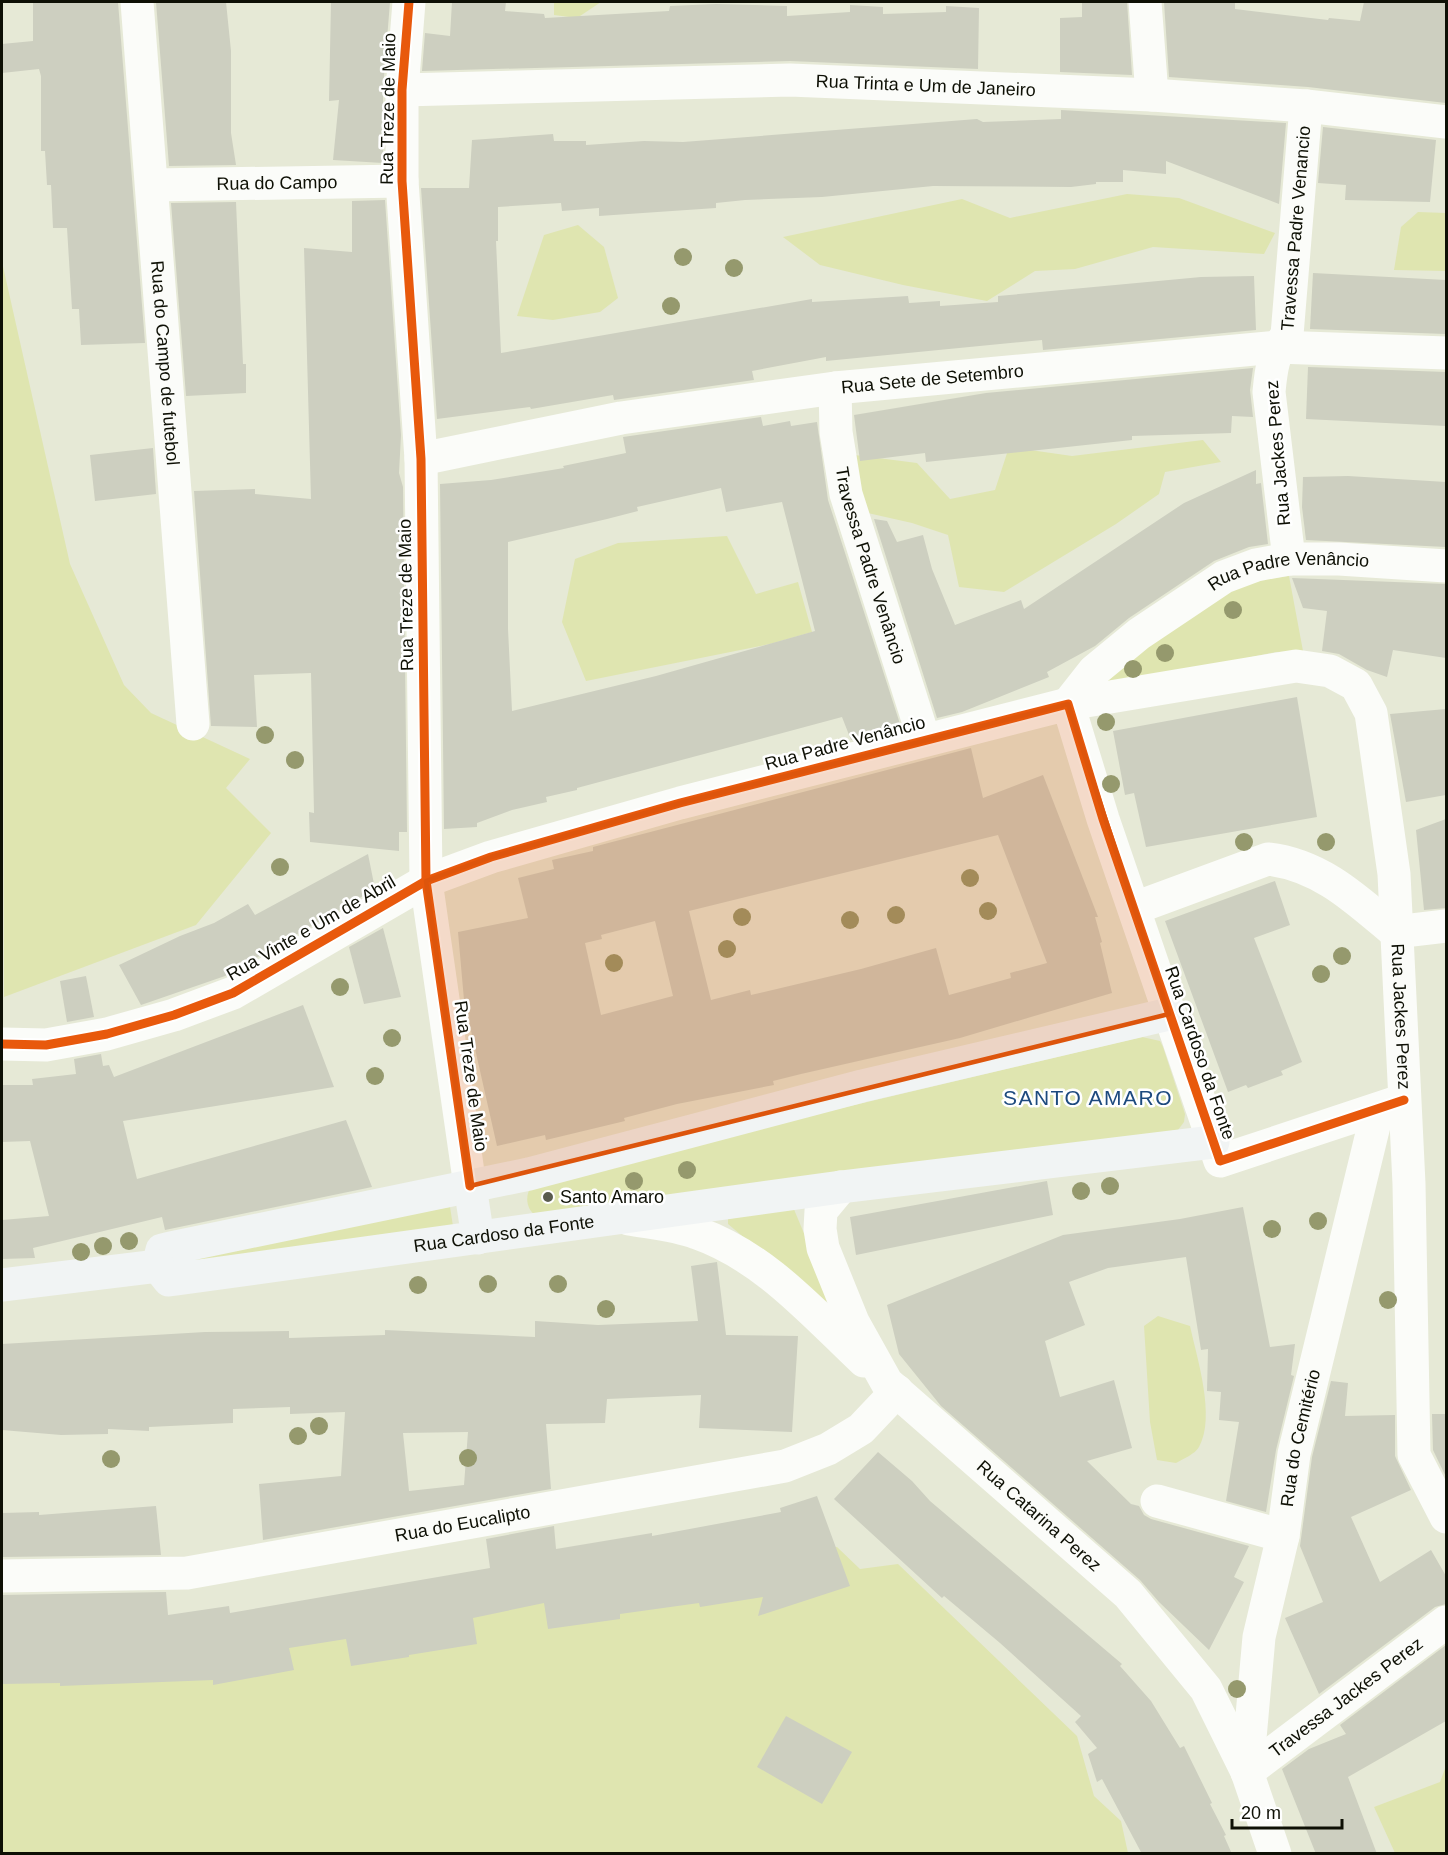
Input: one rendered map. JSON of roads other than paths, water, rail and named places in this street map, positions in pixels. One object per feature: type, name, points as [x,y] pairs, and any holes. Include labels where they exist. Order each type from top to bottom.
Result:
[{"type":"main road","name":"Rua Cardoso da Fonte","points":[[1169,1014],[862,1086],[529,1174],[162,1250],[158,1266],[169,1280],[841,1187],[1213,1142]]},
{"type":"main road","points":[[470,1186],[478,1239]]},
{"type":"main road","points":[[2,1285],[158,1266]]},
{"type":"street","name":"Rua do Campo de futebol","points":[[137,2],[153,185],[193,724]]},
{"type":"street","name":"Rua Treze de Maio","points":[[409,2],[402,90],[402,181],[421,459],[426,881],[470,1186]]},
{"type":"street","points":[[1145,2],[1152,95]]},
{"type":"street","name":"Rua Trinta e Um de Janeiro","points":[[402,90],[790,80],[1152,95],[1306,106],[1446,122]]},
{"type":"street","name":"Travessa Padre Venancio","points":[[1277,347],[1287,335],[1306,106]]},
{"type":"street","name":"Rua do Campo","points":[[153,185],[402,181]]},
{"type":"street","name":"Rua Sete de Setembro","points":[[421,459],[621,418],[835,388],[1277,347],[1446,353]]},
{"type":"street","name":"Rua Jackes Perez","points":[[1277,347],[1271,367],[1269,392],[1288,559]]},
{"type":"street","name":"Travessa Padre Venâncio","points":[[835,388],[836,432],[846,494],[924,739]]},
{"type":"street","name":"Rua Padre Venâncio","points":[[1068,704],[1103,663],[1139,634],[1224,577],[1256,565],[1288,559],[1339,559],[1446,566]]},
{"type":"street","name":"Rua Jackes Perez","points":[[1296,666],[1330,671],[1356,685],[1371,712],[1395,874],[1391,1104],[1409,1184],[1414,1455],[1444,1508]]},
{"type":"street","name":"Rua Padre Venâncio","points":[[426,881],[491,857],[692,800],[924,739],[1068,704],[1296,666]]},
{"type":"street","points":[[1068,704],[1103,819],[1135,908],[1268,860],[1287,862],[1342,887],[1395,933],[1446,926]]},
{"type":"street","name":"Rua Vinte e Um de Abril","points":[[2,1044],[46,1045],[107,1034],[174,1015],[233,993],[426,881]]},
{"type":"street","name":"Rua Cardoso da Fonte","points":[[1135,908],[1220,1161],[1391,1104]]},
{"type":"street","name":"Rua do Cemitério","points":[[1247,1772],[1259,1637],[1283,1536],[1294,1454],[1391,1104]]},
{"type":"street","name":"Rua Catarina Perez","points":[[841,1187],[821,1211],[819,1229],[823,1248],[853,1322],[892,1387],[1128,1594],[1206,1689],[1247,1772],[1275,1854]]},
{"type":"street","points":[[617,1218],[696,1232],[747,1256],[769,1272],[892,1387]]},
{"type":"street","name":"Rua do Eucalipto","points":[[2,1576],[187,1573],[785,1466],[828,1449],[861,1429],[892,1387]]},
{"type":"street","points":[[1157,1501],[1283,1536]]},
{"type":"street","name":"Travessa Jackes Perez","points":[[1247,1772],[1414,1649],[1446,1622]]},
{"type":"place","name":"Santo Amaro","points":[[548,1197]]},
{"type":"district","name":"SANTO AMARO","points":[[1088,1098]]}]
